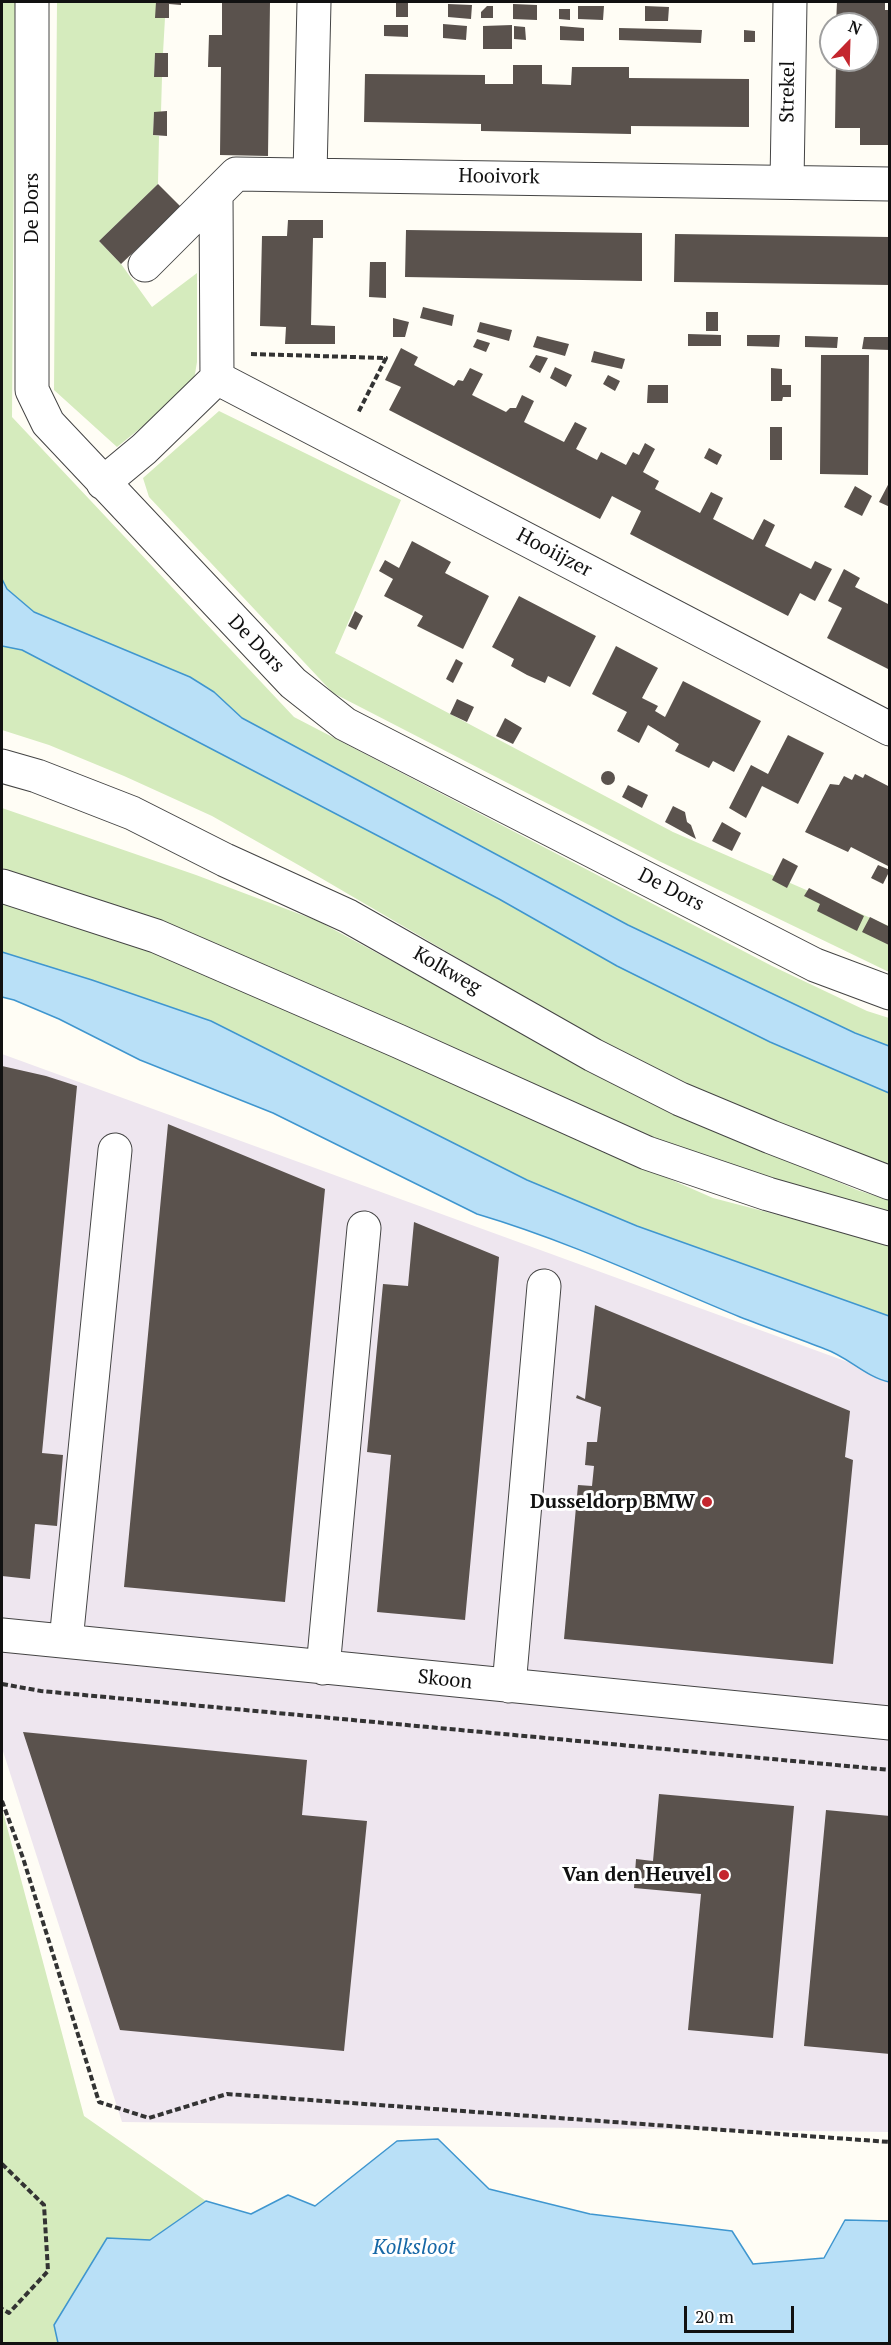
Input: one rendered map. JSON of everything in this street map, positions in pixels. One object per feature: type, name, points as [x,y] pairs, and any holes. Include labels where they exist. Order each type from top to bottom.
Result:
[{"type":"street","name":"De Dors","points":[[32,2],[33,390],[48,423],[293,683],[345,723],[815,965],[890,993]]},
{"type":"street","points":[[310,174],[314,2]]},
{"type":"street","name":"Strekel","points":[[787,182],[790,2]]},
{"type":"street","name":"Hooivork","points":[[146,265],[236,174],[890,184]]},
{"type":"street","points":[[103,483],[144,449],[217,365],[216,194]]},
{"type":"street","name":"Hooiijzer","points":[[217,365],[342,443],[890,729]]},
{"type":"street","name":"Kolkweg","points":[[2,766],[37,776],[132,813],[225,860],[348,916],[593,1055],[680,1099],[890,1183]]},
{"type":"street","points":[[2,886],[156,936],[647,1153],[768,1194],[890,1229]]},
{"type":"street","points":[[66,1641],[115,1150]]},
{"type":"street","points":[[322,1668],[364,1228]]},
{"type":"street","points":[[509,1686],[544,1286]]},
{"type":"street","name":"Skoon","points":[[2,1635],[890,1723]]},
{"type":"path","points":[[217,365],[386,358],[342,443]]},
{"type":"path","points":[[2,1684],[53,1692],[890,1770]]},
{"type":"path","points":[[2,1801],[26,1869],[99,2102],[149,2118],[227,2094],[890,2142]]},
{"type":"path","points":[[2,2164],[44,2205],[48,2271],[9,2313],[2,2309]]},
{"type":"shaded area","points":[[2,1054],[889,1377],[889,2132],[122,2122],[2,1748]]},
{"type":"green space","points":[[2,2],[15,2],[12,417],[294,717],[772,966],[867,1011],[889,1018],[889,1046],[855,1033],[628,925],[242,718],[214,692],[190,677],[34,612],[7,589],[2,579]]},
{"type":"green space","points":[[57,2],[156,2],[156,18],[165,18],[163,53],[155,53],[154,77],[162,77],[161,112],[154,112],[153,135],[159,136],[158,184],[99,241],[121,264],[152,307],[197,273],[197,362],[193,386],[117,447],[54,390]]},
{"type":"green space","points":[[219,411],[401,500],[335,653],[673,832],[889,926],[889,972],[661,862],[333,693],[149,497],[143,478]]},
{"type":"green space","points":[[2,646],[22,650],[499,899],[617,966],[770,1042],[889,1093],[889,1165],[714,1098],[586,1033],[212,816],[49,745],[2,730]]},
{"type":"green space","points":[[2,808],[196,875],[318,921],[604,1076],[729,1135],[857,1190],[889,1200],[889,1216],[655,1142],[544,1094],[340,997],[228,950],[128,911],[2,868]]},
{"type":"green space","points":[[2,898],[76,922],[308,1011],[551,1127],[713,1198],[889,1244],[889,1316],[637,1226],[527,1180],[211,1021],[2,952]]},
{"type":"green space","points":[[2,1808],[84,2116],[206,2201],[150,2240],[107,2239],[54,2325],[58,2343],[2,2343]]},
{"type":"water","points":[[2,579],[7,589],[34,612],[190,677],[214,692],[242,718],[628,925],[855,1033],[889,1046],[889,1093],[770,1042],[617,966],[499,899],[22,650],[2,646]]},
{"type":"water","points":[[2,952],[211,1021],[527,1180],[637,1226],[889,1316],[889,1382],[873,1376],[825,1349],[740,1317],[577,1249],[477,1214],[273,1113],[140,1060],[59,1019],[2,997]]},
{"type":"water","name":"Kolksloot","points":[[438,2139],[489,2189],[590,2214],[732,2231],[753,2264],[824,2258],[845,2220],[889,2221],[889,2343],[58,2343],[54,2325],[107,2238],[150,2240],[206,2201],[251,2214],[288,2195],[315,2206],[397,2141]]},
{"type":"building","points":[[156,2],[181,2],[181,5],[169,4],[169,18],[155,18]]},
{"type":"building","points":[[222,2],[270,2],[268,156],[220,155],[221,67],[208,67],[209,35],[222,35]]},
{"type":"building","points":[[837,2],[885,2],[885,10],[890,10],[890,145],[860,145],[860,128],[835,128],[836,72],[879,72],[879,12],[837,12]]},
{"type":"building","points":[[396,3],[408,3],[408,17],[396,17]]},
{"type":"building","points":[[448,4],[472,5],[471,19],[448,17]]},
{"type":"building","points":[[513,4],[537,5],[537,20],[513,19]]},
{"type":"building","points":[[487,6],[493,6],[493,18],[481,18],[481,12]]},
{"type":"building","points":[[578,6],[604,6],[603,20],[578,19]]},
{"type":"building","points":[[645,6],[669,7],[668,21],[645,21]]},
{"type":"building","points":[[559,9],[570,9],[570,20],[559,19]]},
{"type":"building","points":[[443,24],[467,26],[466,40],[443,38]]},
{"type":"building","points":[[384,25],[408,25],[408,37],[384,36]]},
{"type":"building","points":[[512,25],[512,49],[483,49],[483,26]]},
{"type":"building","points":[[514,26],[525,27],[526,40],[514,39]]},
{"type":"building","points":[[560,26],[584,28],[584,41],[560,40]]},
{"type":"building","points":[[619,28],[702,30],[701,43],[619,40]]},
{"type":"building","points":[[744,30],[755,31],[755,42],[744,42]]},
{"type":"building","points":[[155,53],[168,53],[168,77],[154,77]]},
{"type":"building","points":[[513,65],[542,65],[542,84],[571,85],[572,67],[629,67],[629,78],[749,79],[749,127],[631,126],[631,134],[481,131],[481,124],[364,122],[365,74],[485,75],[485,84],[513,84]]},
{"type":"building","points":[[167,111],[167,136],[153,135],[154,112]]},
{"type":"building","points":[[158,184],[181,207],[121,264],[99,241]]},
{"type":"building","points":[[288,220],[323,220],[323,238],[313,238],[311,325],[335,326],[335,344],[285,344],[286,327],[260,326],[262,236],[287,236]]},
{"type":"building","points":[[406,230],[642,233],[642,281],[405,277]]},
{"type":"building","points":[[675,234],[890,237],[890,285],[674,282]]},
{"type":"building","points":[[370,262],[386,262],[386,298],[369,297]]},
{"type":"building","points":[[423,307],[454,315],[452,326],[420,318]]},
{"type":"building","points":[[706,312],[718,312],[718,331],[706,331]]},
{"type":"building","points":[[393,318],[409,322],[405,337],[393,337]]},
{"type":"building","points":[[480,322],[512,330],[509,341],[477,332]]},
{"type":"building","points":[[688,334],[721,335],[721,346],[688,346]]},
{"type":"building","points":[[747,335],[780,335],[779,347],[747,346]]},
{"type":"building","points":[[537,336],[569,344],[565,356],[533,347]]},
{"type":"building","points":[[805,336],[838,337],[837,348],[805,347]]},
{"type":"building","points":[[864,337],[890,337],[890,350],[862,349]]},
{"type":"building","points":[[477,339],[490,343],[486,352],[473,347]]},
{"type":"building","points":[[401,348],[418,357],[414,365],[454,386],[458,380],[463,381],[470,368],[483,374],[472,395],[506,412],[510,408],[516,408],[522,395],[534,401],[524,422],[564,442],[575,422],[587,428],[576,449],[597,460],[601,452],[626,465],[633,452],[639,455],[645,443],[655,449],[643,472],[659,481],[655,489],[700,513],[711,492],[723,498],[713,519],[753,540],[764,519],[775,525],[765,546],[811,569],[815,561],[832,569],[815,601],[800,593],[788,616],[630,534],[641,511],[612,496],[600,519],[389,410],[401,387],[385,380]]},
{"type":"building","points":[[594,351],[625,359],[622,369],[591,362]]},
{"type":"building","points":[[536,355],[548,358],[540,373],[529,367]]},
{"type":"building","points":[[821,355],[869,355],[868,475],[820,474]]},
{"type":"building","points":[[555,367],[572,375],[566,387],[550,378]]},
{"type":"building","points":[[771,368],[782,369],[782,385],[791,385],[791,397],[783,397],[782,401],[771,401]]},
{"type":"building","points":[[608,375],[620,381],[615,391],[603,384]]},
{"type":"building","points":[[648,385],[668,385],[668,403],[647,403]]},
{"type":"building","points":[[770,427],[782,427],[782,460],[770,460]]},
{"type":"building","points":[[709,448],[722,455],[717,465],[704,458]]},
{"type":"building","points":[[890,481],[890,507],[879,502]]},
{"type":"building","points":[[855,486],[872,496],[862,516],[844,507]]},
{"type":"building","points":[[412,541],[451,562],[445,573],[489,596],[463,649],[417,626],[423,616],[384,596],[393,579],[379,571],[385,560],[399,568]]},
{"type":"building","points":[[844,569],[860,578],[855,587],[890,605],[890,670],[827,638],[842,608],[828,601]]},
{"type":"building","points":[[519,596],[596,636],[570,687],[548,676],[545,683],[527,675],[511,666],[514,659],[492,647]]},
{"type":"building","points":[[355,611],[363,616],[356,630],[348,626]]},
{"type":"building","points":[[616,646],[658,668],[642,698],[658,706],[655,711],[665,717],[683,681],[761,721],[734,772],[713,761],[709,768],[675,751],[679,744],[648,725],[639,743],[617,731],[627,712],[592,694]]},
{"type":"building","points":[[456,659],[463,663],[453,683],[446,679]]},
{"type":"building","points":[[457,699],[474,707],[467,722],[450,714]]},
{"type":"building","points":[[505,718],[522,728],[513,744],[496,736]]},
{"type":"building","points":[[788,735],[824,753],[798,804],[762,786],[746,818],[729,808],[751,765],[768,774]]},
{"type":"building","points":[[608,771],[613,773],[615,778],[613,783],[608,785],[603,783],[601,778],[603,773]]},
{"type":"building","points":[[855,774],[863,778],[865,774],[890,787],[890,867],[851,847],[848,852],[805,832],[830,784],[839,785],[844,776],[852,780]]},
{"type":"building","points":[[628,785],[648,795],[642,808],[622,797]]},
{"type":"building","points":[[673,806],[685,812],[687,822],[691,825],[696,839],[665,822]]},
{"type":"building","points":[[722,822],[741,833],[732,851],[712,841]]},
{"type":"building","points":[[783,858],[798,866],[787,888],[772,880]]},
{"type":"building","points":[[878,865],[890,870],[883,884],[871,878]]},
{"type":"building","points":[[809,888],[864,916],[857,931],[817,911],[820,904],[804,896]]},
{"type":"building","points":[[870,917],[890,927],[889,945],[862,932]]},
{"type":"building","points":[[2,1066],[77,1086],[42,1453],[63,1455],[57,1526],[35,1524],[30,1579],[2,1576]]},
{"type":"building","points":[[168,1124],[325,1189],[285,1602],[124,1587]]},
{"type":"building","points":[[414,1222],[499,1257],[465,1620],[377,1612],[391,1455],[367,1452],[383,1284],[408,1286]]},
{"type":"building","points":[[595,1305],[850,1411],[845,1457],[853,1460],[833,1664],[564,1639],[578,1485],[592,1486],[594,1466],[585,1465],[587,1442],[597,1442],[601,1407],[576,1398],[577,1395],[585,1399]]},
{"type":"building","points":[[23,1732],[307,1760],[302,1815],[367,1821],[344,2051],[120,2030]]},
{"type":"building","points":[[659,1794],[794,1806],[773,2038],[688,2030],[701,1894],[634,1888],[636,1859],[653,1861]]},
{"type":"building","points":[[826,1810],[890,1816],[890,2054],[804,2046]]},
{"type":"place","name":"Dusseldorp BMW","points":[[707,1502]]},
{"type":"place","name":"Van den Heuvel","points":[[724,1875]]}]
